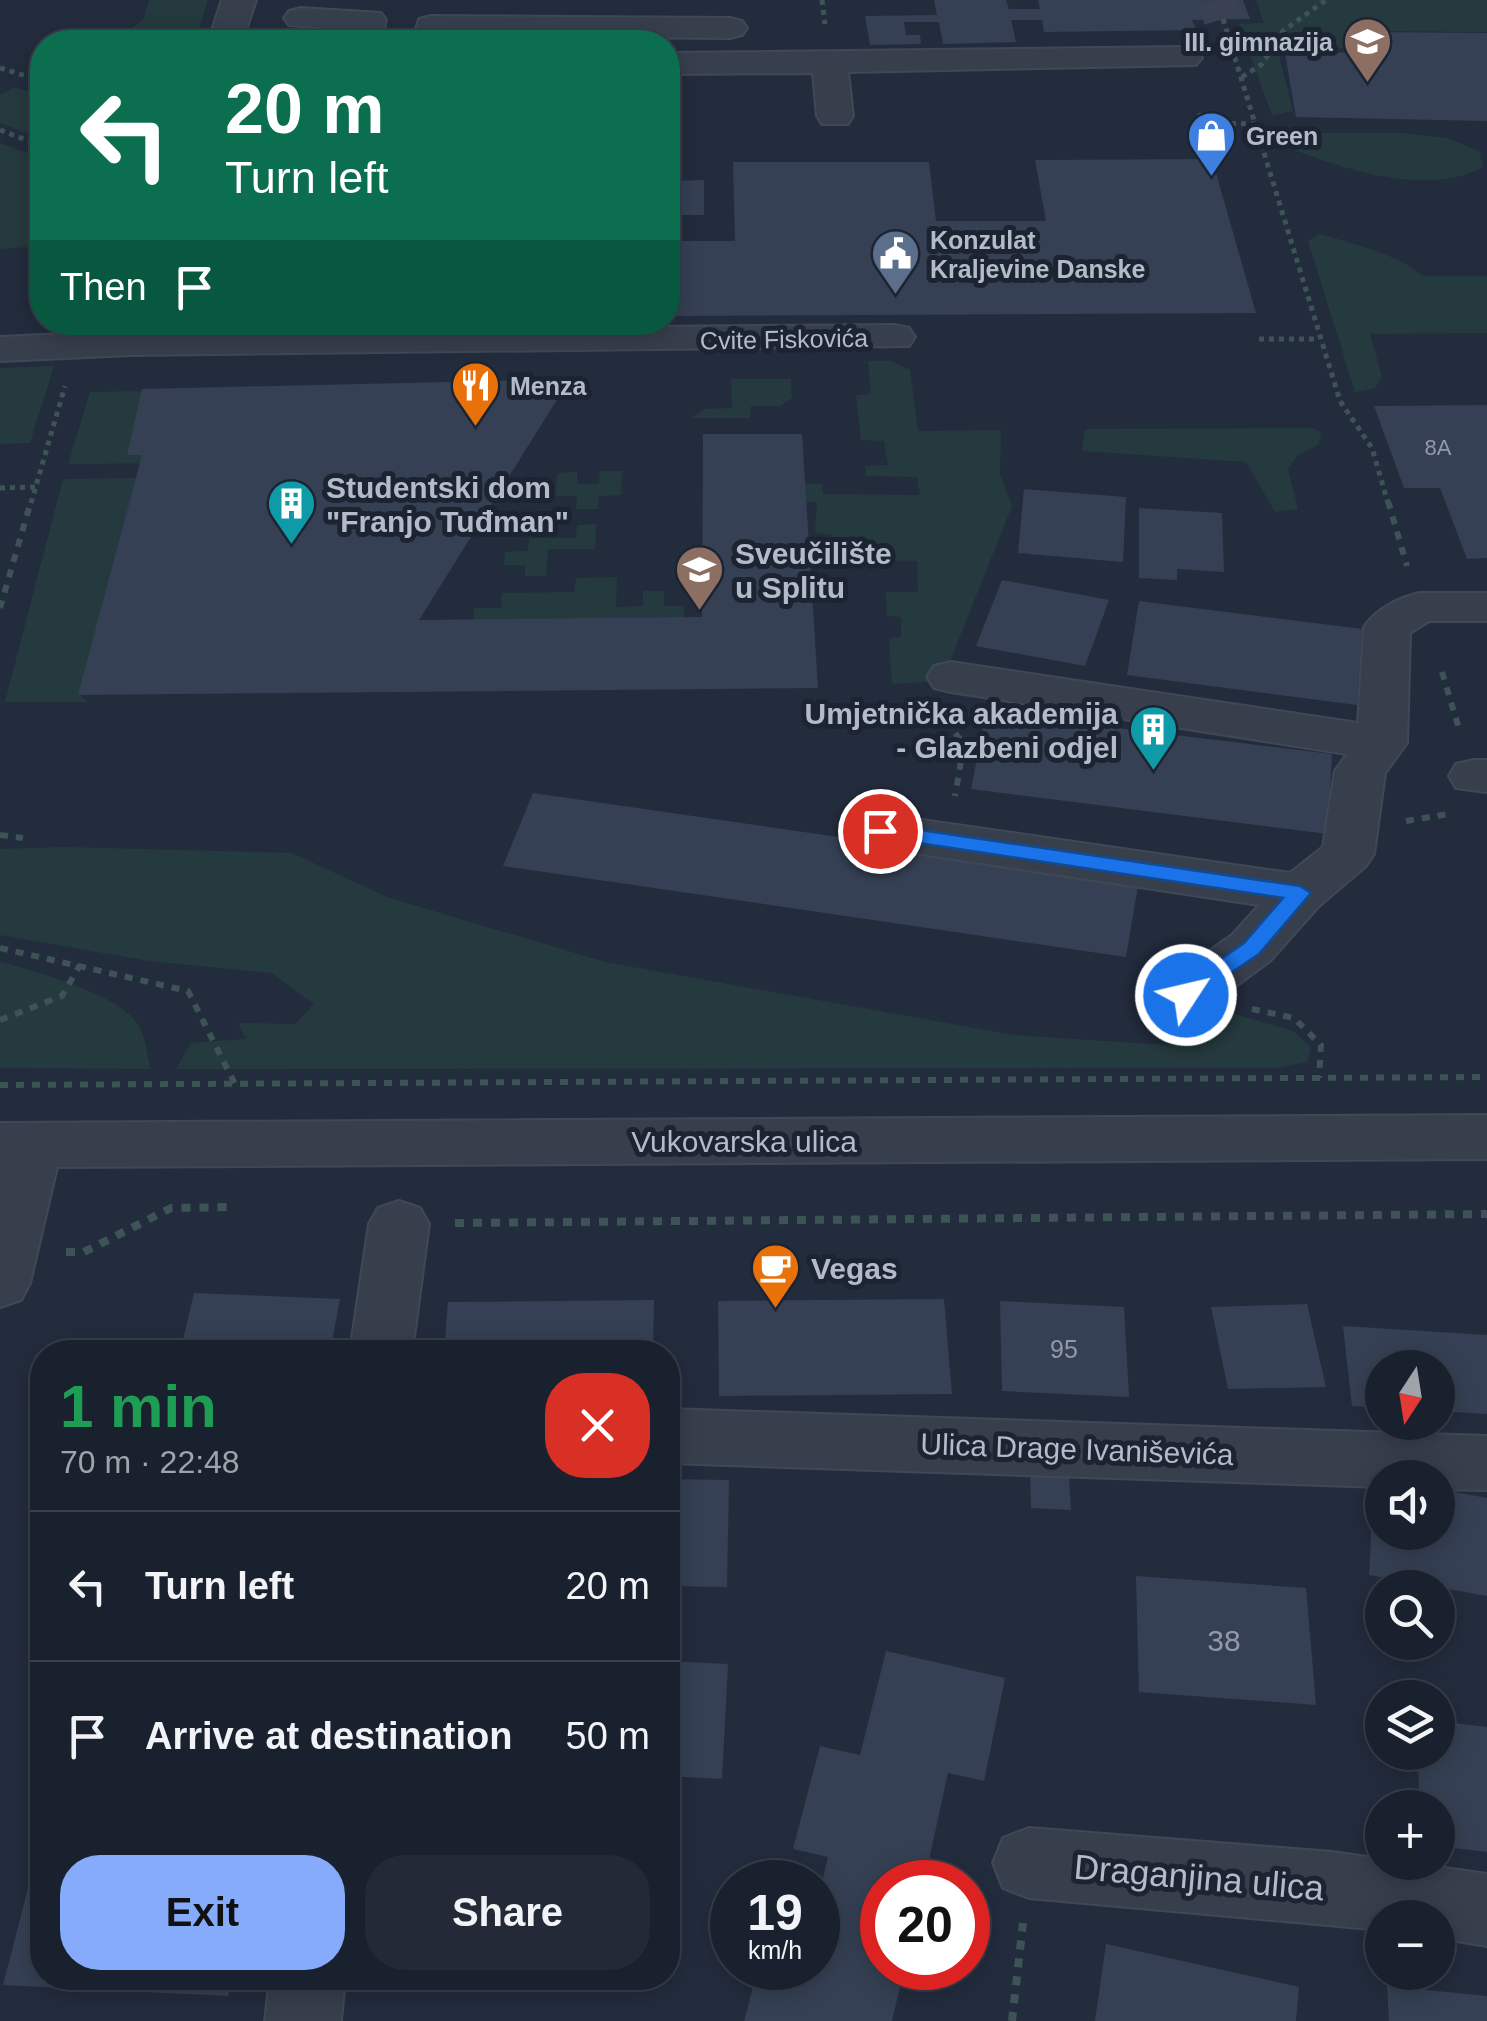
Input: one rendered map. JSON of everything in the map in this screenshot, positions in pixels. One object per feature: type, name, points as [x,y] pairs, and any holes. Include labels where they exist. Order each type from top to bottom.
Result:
[{"type":"street","points":[[229,30],[239,0]]},
{"type":"street","points":[[301,18],[369,20],[367,30]]},
{"type":"street","points":[[430,30],[431,26],[519,30]]},
{"type":"street","points":[[680,32],[768,28]]},
{"type":"street","points":[[680,64],[1184,58]]},
{"type":"street","points":[[830,64],[835,116]]},
{"type":"street","name":"Cvite Fiskovića","points":[[0,349],[118,335]]},
{"type":"street","name":"Cvite Fiskovića","points":[[515,335],[895,337]]},
{"type":"street","points":[[1186,995],[1252,948],[1300,893],[1348,854],[1360,771],[1382,743],[1388,628],[1419,607],[1487,607]]},
{"type":"street","points":[[943,693],[1382,743]]},
{"type":"street","points":[[880,831],[1300,893]]},
{"type":"street","name":"Vukovarska ulica","points":[[16,1145],[1487,1137]]},
{"type":"street","points":[[4,1268],[16,1145]]},
{"type":"street","points":[[383,1340],[398,1224]]},
{"type":"street","name":"Ulica Drage Ivaniševića","points":[[680,1436],[1487,1463]]},
{"type":"street","name":"Draganjina ulica","points":[[1030,1864],[1332,1887],[1487,1910]]},
{"type":"street","points":[[302,2021],[306,1990]]},
{"type":"path","points":[[1242,77],[1262,64],[1283,31],[1326,0]]},
{"type":"path","points":[[1223,19],[1340,401],[1372,448],[1419,607]]},
{"type":"path","points":[[0,68],[30,77]]},
{"type":"path","points":[[1200,113],[1201,123],[1256,124]]},
{"type":"path","points":[[0,130],[30,141]]},
{"type":"path","points":[[1260,340],[1320,339]]},
{"type":"path","points":[[0,608],[69,370]]},
{"type":"path","points":[[0,488],[37,487]]},
{"type":"path","points":[[943,693],[964,744],[946,841]]},
{"type":"path","points":[[1348,854],[1384,828],[1424,816],[1472,788]]},
{"type":"path","points":[[0,835],[23,838]]},
{"type":"path","points":[[0,948],[188,990],[235,1084]]},
{"type":"path","points":[[0,1020],[62,996],[80,965]]},
{"type":"path","points":[[1186,995],[1294,1018],[1321,1045],[1319,1078]]},
{"type":"path","points":[[0,1085],[1487,1078]]},
{"type":"path","points":[[4,1268],[84,1252],[171,1208],[233,1208]]},
{"type":"path","points":[[398,1224],[1487,1214]]},
{"type":"path","points":[[1012,2021],[1030,1864]]},
{"type":"green space","points":[[149,0],[208,0],[199,30],[129,30],[143,20]]},
{"type":"green space","points":[[1256,0],[1487,0],[1487,32],[1361,31],[1371,48],[1277,48],[1293,111],[1272,115],[1239,24],[1264,23]]},
{"type":"green space","points":[[14,87],[30,92],[30,134],[0,123],[0,95]]},
{"type":"green space","points":[[1280,133],[1403,133],[1447,138],[1479,151],[1483,167],[1436,180],[1383,176],[1284,146]]},
{"type":"green space","points":[[0,143],[30,154],[30,247],[0,249]]},
{"type":"green space","points":[[1319,234],[1388,256],[1422,276],[1487,276],[1487,333],[1370,334],[1382,377],[1375,388],[1355,392],[1308,241]]},
{"type":"green space","points":[[868,361],[891,361],[910,370],[918,431],[1001,430],[1000,474],[1012,506],[942,681],[892,684],[889,638],[901,637],[901,617],[887,616],[886,592],[918,592],[917,561],[833,559],[832,535],[815,533],[817,502],[801,502],[800,483],[822,484],[823,494],[920,495],[917,477],[866,476],[865,466],[888,465],[884,441],[861,440],[856,395],[871,394]]},
{"type":"green space","points":[[54,366],[30,443],[0,444],[0,368]]},
{"type":"green space","points":[[731,379],[791,379],[792,398],[781,406],[751,406],[750,418],[690,418],[705,409],[732,408]]},
{"type":"green space","points":[[212,390],[200,463],[68,464],[90,392]]},
{"type":"green space","points":[[1312,428],[1321,432],[1319,444],[1297,456],[1288,469],[1298,509],[1275,512],[1246,462],[1082,451],[1085,429]]},
{"type":"green space","points":[[600,471],[622,471],[621,495],[599,496],[598,509],[576,509],[577,496],[556,496],[557,473],[577,472],[577,484],[599,484]]},
{"type":"green space","points":[[136,478],[79,695],[88,702],[5,702],[63,479]]},
{"type":"green space","points":[[596,524],[595,549],[548,549],[546,576],[525,576],[525,565],[504,565],[505,552],[528,551],[529,538],[576,538],[577,525]]},
{"type":"green space","points":[[617,577],[616,607],[643,606],[643,591],[664,591],[664,606],[684,606],[684,620],[473,622],[474,608],[501,608],[502,593],[574,592],[576,578]]},
{"type":"green space","points":[[0,849],[292,853],[387,897],[605,962],[1014,1035],[1167,1045],[1199,1037],[1210,1007],[1293,1031],[1311,1047],[1307,1062],[1276,1068],[176,1069],[191,1043],[246,1039],[238,1023],[295,1024],[314,1004],[272,973],[149,961],[0,935]]},
{"type":"green space","points":[[0,962],[74,985],[113,1003],[140,1028],[151,1069],[0,1068]]},
{"type":"building","points":[[934,0],[1006,0],[1009,9],[1040,9],[1038,0],[1243,0],[1250,19],[1192,20],[1196,30],[1044,32],[1042,20],[1011,20],[1016,42],[943,44],[939,22],[904,22],[906,35],[920,35],[921,44],[870,45],[865,16],[937,15]]},
{"type":"building","points":[[1366,32],[1487,33],[1487,121],[1296,117],[1285,53],[1374,52]]},
{"type":"building","points":[[1212,159],[1256,313],[680,316],[680,241],[735,241],[733,162],[929,162],[936,221],[1046,221],[1035,160]]},
{"type":"building","points":[[704,180],[704,215],[680,215],[680,181]]},
{"type":"building","name":"Studentski dom \"Franjo Tuđman\"","points":[[570,379],[419,620],[702,617],[703,434],[802,434],[818,688],[78,695],[142,455],[127,455],[142,389]]},
{"type":"building","points":[[1487,405],[1487,558],[1467,559],[1440,488],[1404,488],[1374,406]]},
{"type":"building","points":[[1024,489],[1126,497],[1123,562],[1018,553]]},
{"type":"building","points":[[1139,508],[1222,513],[1224,572],[1177,569],[1177,580],[1139,578]]},
{"type":"building","points":[[1002,580],[1109,600],[1085,666],[976,646]]},
{"type":"building","points":[[1139,601],[1362,629],[1357,705],[1127,675]]},
{"type":"building","name":"Umjetnička akademija - Glazbeni odjel","points":[[986,712],[1332,754],[1328,834],[971,789]]},
{"type":"building","points":[[533,793],[1139,880],[1126,957],[503,866]]},
{"type":"building","points":[[194,1293],[340,1299],[332,1340],[183,1340]]},
{"type":"building","points":[[944,1299],[952,1394],[719,1396],[718,1301]]},
{"type":"building","points":[[654,1300],[653,1340],[445,1340],[448,1302]]},
{"type":"building","points":[[1000,1301],[1124,1307],[1129,1397],[1002,1391]]},
{"type":"building","points":[[1307,1304],[1326,1387],[1228,1389],[1211,1307]]},
{"type":"building","points":[[1343,1326],[1487,1335],[1487,1414],[1455,1412],[1455,1350],[1365,1350],[1365,1407],[1352,1406]]},
{"type":"building","points":[[1030,1473],[1069,1476],[1071,1510],[1031,1508]]},
{"type":"building","points":[[680,1479],[729,1480],[727,1587],[680,1586]]},
{"type":"building","points":[[1455,1492],[1487,1498],[1487,1596],[1455,1590],[1455,1570],[1369,1570],[1370,1550],[1455,1550]]},
{"type":"building","points":[[1136,1576],[1306,1588],[1316,1705],[1139,1692]]},
{"type":"building","points":[[886,1651],[1005,1678],[984,1781],[948,1773],[929,1860],[860,1860],[860,1990],[899,1990],[892,2021],[744,2021],[752,1990],[840,1990],[840,1860],[793,1849],[820,1746],[860,1755]]},
{"type":"building","points":[[680,1662],[728,1664],[722,1779],[680,1777]]},
{"type":"building","points":[[1455,1723],[1487,1727],[1487,1852],[1455,1848],[1455,1790],[1419,1790],[1418,1770],[1455,1770]]},
{"type":"building","points":[[30,1880],[30,1986],[3,1985]]},
{"type":"building","points":[[1106,1944],[1299,1987],[1296,2021],[1095,2021]]},
{"type":"building","points":[[105,1990],[229,1990],[228,1996]]},
{"type":"building","points":[[1387,1990],[1487,1996],[1487,2021],[1389,2021]]},
{"type":"tunnel","points":[[1217,0],[1223,19]]},
{"type":"place","name":"III. gimnazija","points":[[1368,84]]},
{"type":"place","name":"Green","points":[[1211,178]]},
{"type":"place","name":"Konzulat Kraljevine Danske","points":[[895,296]]},
{"type":"place","name":"Menza","points":[[475,428]]},
{"type":"place","name":"Studentski dom \"Franjo Tuđman\"","points":[[291,546]]},
{"type":"place","name":"Sveučilište u Splitu","points":[[700,612]]},
{"type":"place","name":"Umjetnička akademija - Glazbeni odjel","points":[[1153,772]]},
{"type":"place","name":"Vegas","points":[[776,1310]]},
{"type":"route","points":[[880,831],[1300,893],[1252,948],[1186,995]]}]
